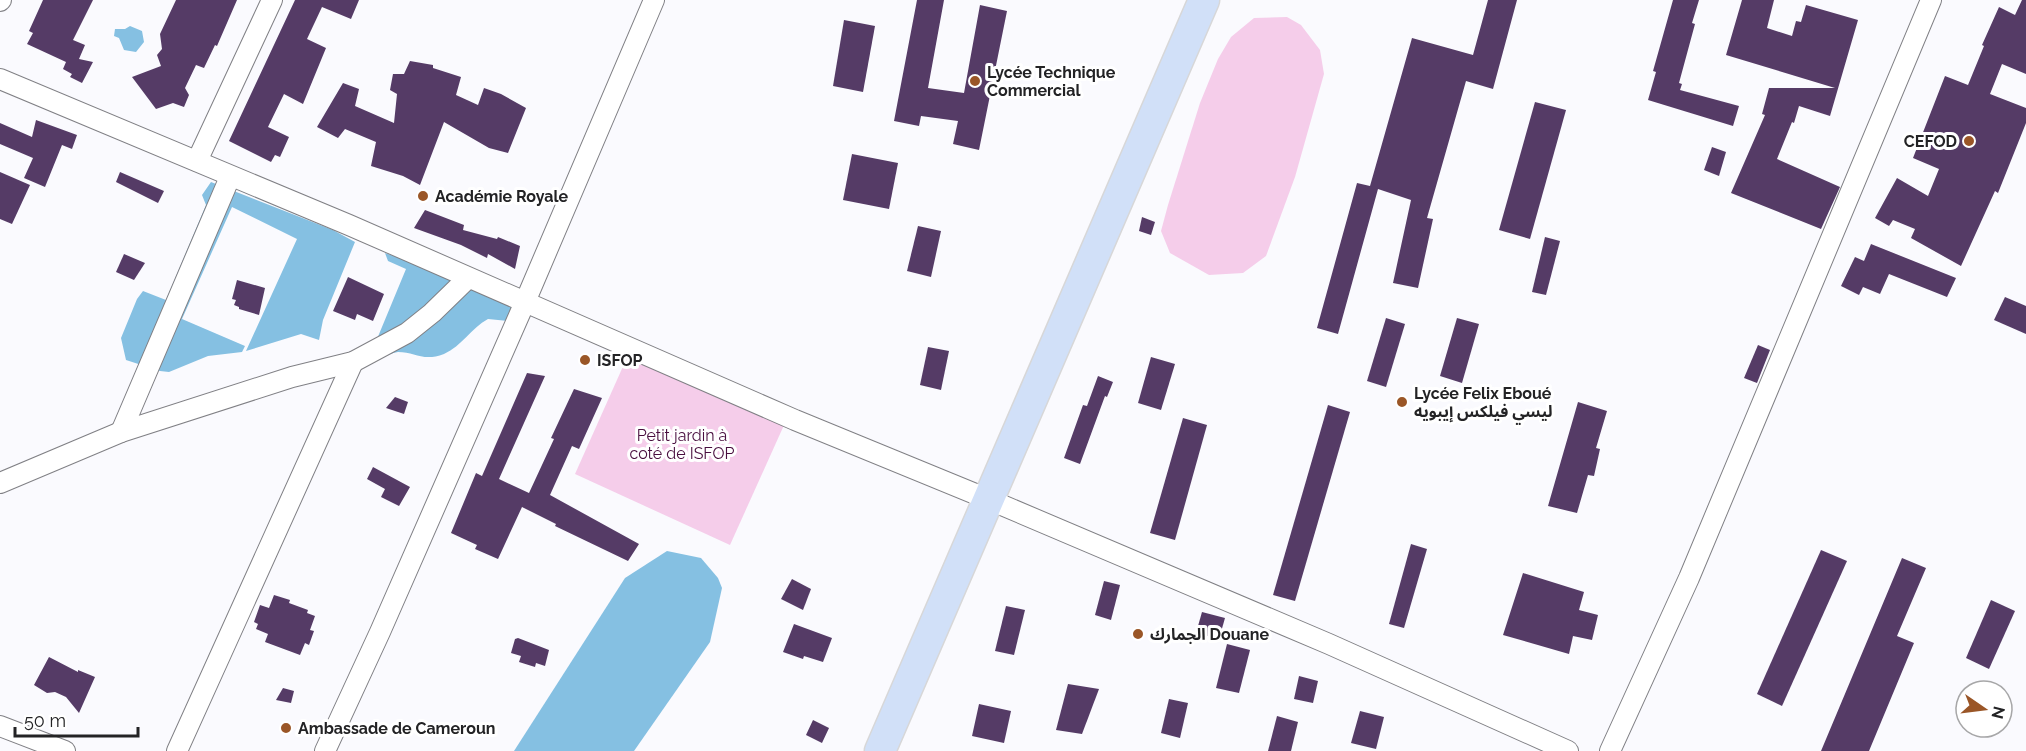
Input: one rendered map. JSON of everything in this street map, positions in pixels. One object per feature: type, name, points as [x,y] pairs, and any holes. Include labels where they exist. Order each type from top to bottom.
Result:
[{"type":"main road","points":[[880,751],[980,496],[1182,0]]},
{"type":"main road","points":[[859,751],[980,496],[1204,0]]},
{"type":"street","points":[[198,161],[272,0]]},
{"type":"street","points":[[325,751],[380,632],[525,302],[654,0]]},
{"type":"street","points":[[1610,751],[1689,578],[1931,0]]},
{"type":"street","points":[[0,79],[349,225],[795,420],[1329,644],[1568,751]]},
{"type":"street","points":[[121,432],[230,177]]},
{"type":"street","points":[[0,483],[121,432],[292,376],[354,362],[408,333],[468,278]]},
{"type":"street","points":[[177,751],[354,362]]},
{"type":"street","points":[[0,726],[65,751]]},
{"type":"green space","points":[[1287,17],[1301,25],[1320,50],[1324,74],[1295,177],[1266,256],[1243,273],[1209,275],[1170,253],[1161,231],[1168,205],[1200,103],[1218,59],[1231,37],[1254,18]]},
{"type":"green space","name":"Petit jardin à coté de ISFOP","points":[[633,344],[789,414],[730,545],[575,474]]},
{"type":"water","points":[[130,26],[142,31],[144,42],[136,52],[124,50],[119,38],[114,36],[115,29],[125,29]]},
{"type":"water","points":[[211,182],[333,230],[355,242],[323,320],[319,340],[301,334],[246,351],[297,239],[232,207],[182,319],[245,346],[242,352],[208,356],[169,372],[126,360],[121,338],[137,299],[143,291],[166,300],[206,205],[202,195]]},
{"type":"water","points":[[385,253],[415,263],[515,306],[508,321],[488,319],[444,354],[425,357],[398,352],[380,358],[377,339],[406,269],[388,261]]},
{"type":"water","points":[[667,551],[701,558],[718,578],[722,588],[710,642],[634,751],[514,751],[625,578]]},
{"type":"building","points":[[43,0],[93,0],[73,40],[85,45],[79,59],[93,62],[82,83],[70,77],[72,74],[63,69],[66,62],[27,44],[33,33],[29,31]]},
{"type":"building","points":[[176,0],[237,0],[217,46],[215,45],[204,68],[196,65],[185,88],[189,95],[184,107],[173,103],[156,109],[132,77],[161,66],[157,55],[162,49],[160,34]]},
{"type":"building","points":[[295,0],[359,0],[351,19],[322,7],[307,39],[326,48],[303,104],[284,94],[268,127],[289,137],[280,157],[275,155],[271,162],[229,141]]},
{"type":"building","points":[[917,0],[944,0],[928,88],[964,93],[980,5],[1007,11],[979,150],[953,144],[958,121],[921,116],[919,126],[894,121]]},
{"type":"building","points":[[1488,0],[1517,0],[1493,89],[1466,81],[1427,218],[1433,219],[1418,288],[1393,283],[1411,200],[1378,189],[1338,334],[1317,328],[1357,183],[1370,186],[1412,38],[1473,55]]},
{"type":"building","points":[[1673,0],[1699,0],[1679,83],[1682,84],[1680,90],[1739,106],[1733,126],[1648,100],[1656,72],[1653,71]]},
{"type":"building","points":[[1742,0],[1774,0],[1767,28],[1792,36],[1796,21],[1801,22],[1806,5],[1858,20],[1830,116],[1799,106],[1794,123],[1792,122],[1777,159],[1840,187],[1821,229],[1731,193],[1765,115],[1762,114],[1769,88],[1835,88],[1726,55]]},
{"type":"building","points":[[2022,0],[2026,0],[2026,74],[2002,64],[1990,94],[2026,108],[2026,123],[1998,193],[1995,191],[1961,266],[1911,238],[1915,229],[1893,220],[1889,226],[1875,218],[1897,178],[1928,196],[1939,169],[1913,158],[1945,76],[1968,85],[1999,7],[2015,15]]},
{"type":"building","points":[[844,20],[875,26],[863,92],[833,86]]},
{"type":"building","points":[[410,61],[433,65],[433,68],[461,77],[456,95],[478,105],[484,88],[501,94],[526,108],[508,153],[489,148],[444,122],[420,185],[403,176],[371,166],[376,142],[345,129],[338,138],[317,127],[343,83],[359,89],[355,106],[394,123],[397,94],[390,90],[393,74],[404,74]]},
{"type":"building","points":[[1535,102],[1566,110],[1530,239],[1499,230]]},
{"type":"building","points":[[36,120],[77,135],[72,149],[62,145],[45,187],[24,178],[33,158],[0,144],[0,123],[32,137]]},
{"type":"building","points":[[1712,147],[1726,152],[1719,176],[1704,170]]},
{"type":"building","points":[[852,154],[898,163],[889,209],[843,200]]},
{"type":"building","points":[[0,172],[30,185],[12,224],[0,219]]},
{"type":"building","points":[[120,172],[164,191],[158,203],[116,182]]},
{"type":"building","points":[[425,210],[464,225],[463,230],[497,239],[498,237],[520,246],[515,269],[488,254],[487,258],[461,245],[414,228]]},
{"type":"building","points":[[1142,217],[1155,222],[1151,235],[1139,231]]},
{"type":"building","points":[[918,226],[941,231],[931,277],[907,271]]},
{"type":"building","points":[[1545,237],[1560,241],[1546,295],[1532,292]]},
{"type":"building","points":[[1871,244],[1956,278],[1947,297],[1889,274],[1880,294],[1863,287],[1859,295],[1841,286],[1855,257],[1864,261]]},
{"type":"building","points":[[124,254],[145,263],[134,280],[116,272]]},
{"type":"building","points":[[348,277],[384,294],[373,321],[357,314],[355,320],[333,311]]},
{"type":"building","points":[[237,280],[265,288],[259,315],[239,309],[234,305],[236,300],[232,299]]},
{"type":"building","points":[[2005,297],[2026,306],[2026,334],[1994,320]]},
{"type":"building","points":[[1386,318],[1405,324],[1386,387],[1367,381]]},
{"type":"building","points":[[1457,318],[1479,324],[1462,383],[1440,376]]},
{"type":"building","points":[[1758,345],[1770,350],[1757,383],[1744,378]]},
{"type":"building","points":[[928,347],[949,351],[941,390],[920,385]]},
{"type":"building","points":[[1151,357],[1175,364],[1161,410],[1138,403]]},
{"type":"building","points":[[527,373],[545,376],[499,479],[529,493],[574,389],[602,398],[579,449],[572,446],[550,495],[639,544],[628,561],[555,526],[556,524],[522,507],[498,559],[475,549],[477,545],[451,533],[476,473],[482,476]]},
{"type":"building","points":[[1098,376],[1113,382],[1107,397],[1105,396],[1080,464],[1064,458],[1083,405],[1087,406]]},
{"type":"building","points":[[395,397],[408,402],[404,414],[386,408]]},
{"type":"building","points":[[1578,402],[1607,411],[1596,448],[1600,449],[1594,476],[1588,475],[1577,513],[1548,506]]},
{"type":"building","points":[[1328,405],[1350,412],[1295,601],[1273,595]]},
{"type":"building","points":[[1183,418],[1207,425],[1175,540],[1150,533]]},
{"type":"building","points":[[373,467],[410,487],[399,506],[381,497],[385,489],[367,479]]},
{"type":"building","points":[[1411,544],[1427,549],[1404,628],[1389,624]]},
{"type":"building","points":[[1821,550],[1847,561],[1782,706],[1757,694]]},
{"type":"building","points":[[1902,558],[1926,568],[1897,636],[1914,643],[1869,751],[1821,751]]},
{"type":"building","points":[[1523,573],[1584,592],[1579,610],[1598,615],[1592,640],[1573,636],[1569,654],[1503,635]]},
{"type":"building","points":[[792,579],[811,589],[803,610],[781,599]]},
{"type":"building","points":[[1104,581],[1120,585],[1111,620],[1095,615]]},
{"type":"building","points":[[274,595],[290,600],[289,603],[308,610],[307,613],[315,616],[310,630],[314,631],[309,645],[305,643],[300,655],[265,642],[268,634],[256,629],[258,624],[254,622],[260,605],[269,608]]},
{"type":"building","points":[[1991,600],[2015,611],[1989,669],[1966,658]]},
{"type":"building","points":[[1006,606],[1025,610],[1014,655],[995,651]]},
{"type":"building","points":[[1202,612],[1225,618],[1219,639],[1196,633]]},
{"type":"building","points":[[794,624],[832,638],[823,662],[804,656],[803,659],[783,652]]},
{"type":"building","points":[[518,638],[549,650],[545,666],[536,663],[535,667],[519,662],[521,656],[511,653],[515,639]]},
{"type":"building","points":[[1227,644],[1250,650],[1239,693],[1216,688]]},
{"type":"building","points":[[49,657],[78,672],[78,670],[95,677],[79,713],[66,697],[55,692],[47,693],[34,685]]},
{"type":"building","points":[[1299,676],[1318,681],[1313,703],[1294,699]]},
{"type":"building","points":[[1068,684],[1099,689],[1082,734],[1056,730]]},
{"type":"building","points":[[283,688],[294,691],[291,703],[276,700]]},
{"type":"building","points":[[1169,699],[1188,703],[1180,738],[1161,733]]},
{"type":"building","points":[[979,704],[1011,711],[1004,743],[972,736]]},
{"type":"building","points":[[1360,711],[1384,717],[1376,749],[1351,743]]},
{"type":"building","points":[[1277,716],[1298,722],[1291,751],[1268,751]]},
{"type":"building","points":[[813,720],[829,728],[822,743],[806,735]]},
{"type":"place","name":"Lycée Technique Commercial","points":[[975,81]]},
{"type":"place","name":"CEFOD","points":[[1969,141]]},
{"type":"place","name":"Académie Royale","points":[[423,196]]},
{"type":"place","name":"ISFOP","points":[[585,360]]},
{"type":"place","name":"Lycée Felix Eboué ليسي فيلكس إيبويه","points":[[1402,402]]},
{"type":"place","name":"الجمارك Douane","points":[[1138,634]]},
{"type":"place","name":"Ambassade de Cameroun","points":[[286,728]]}]
